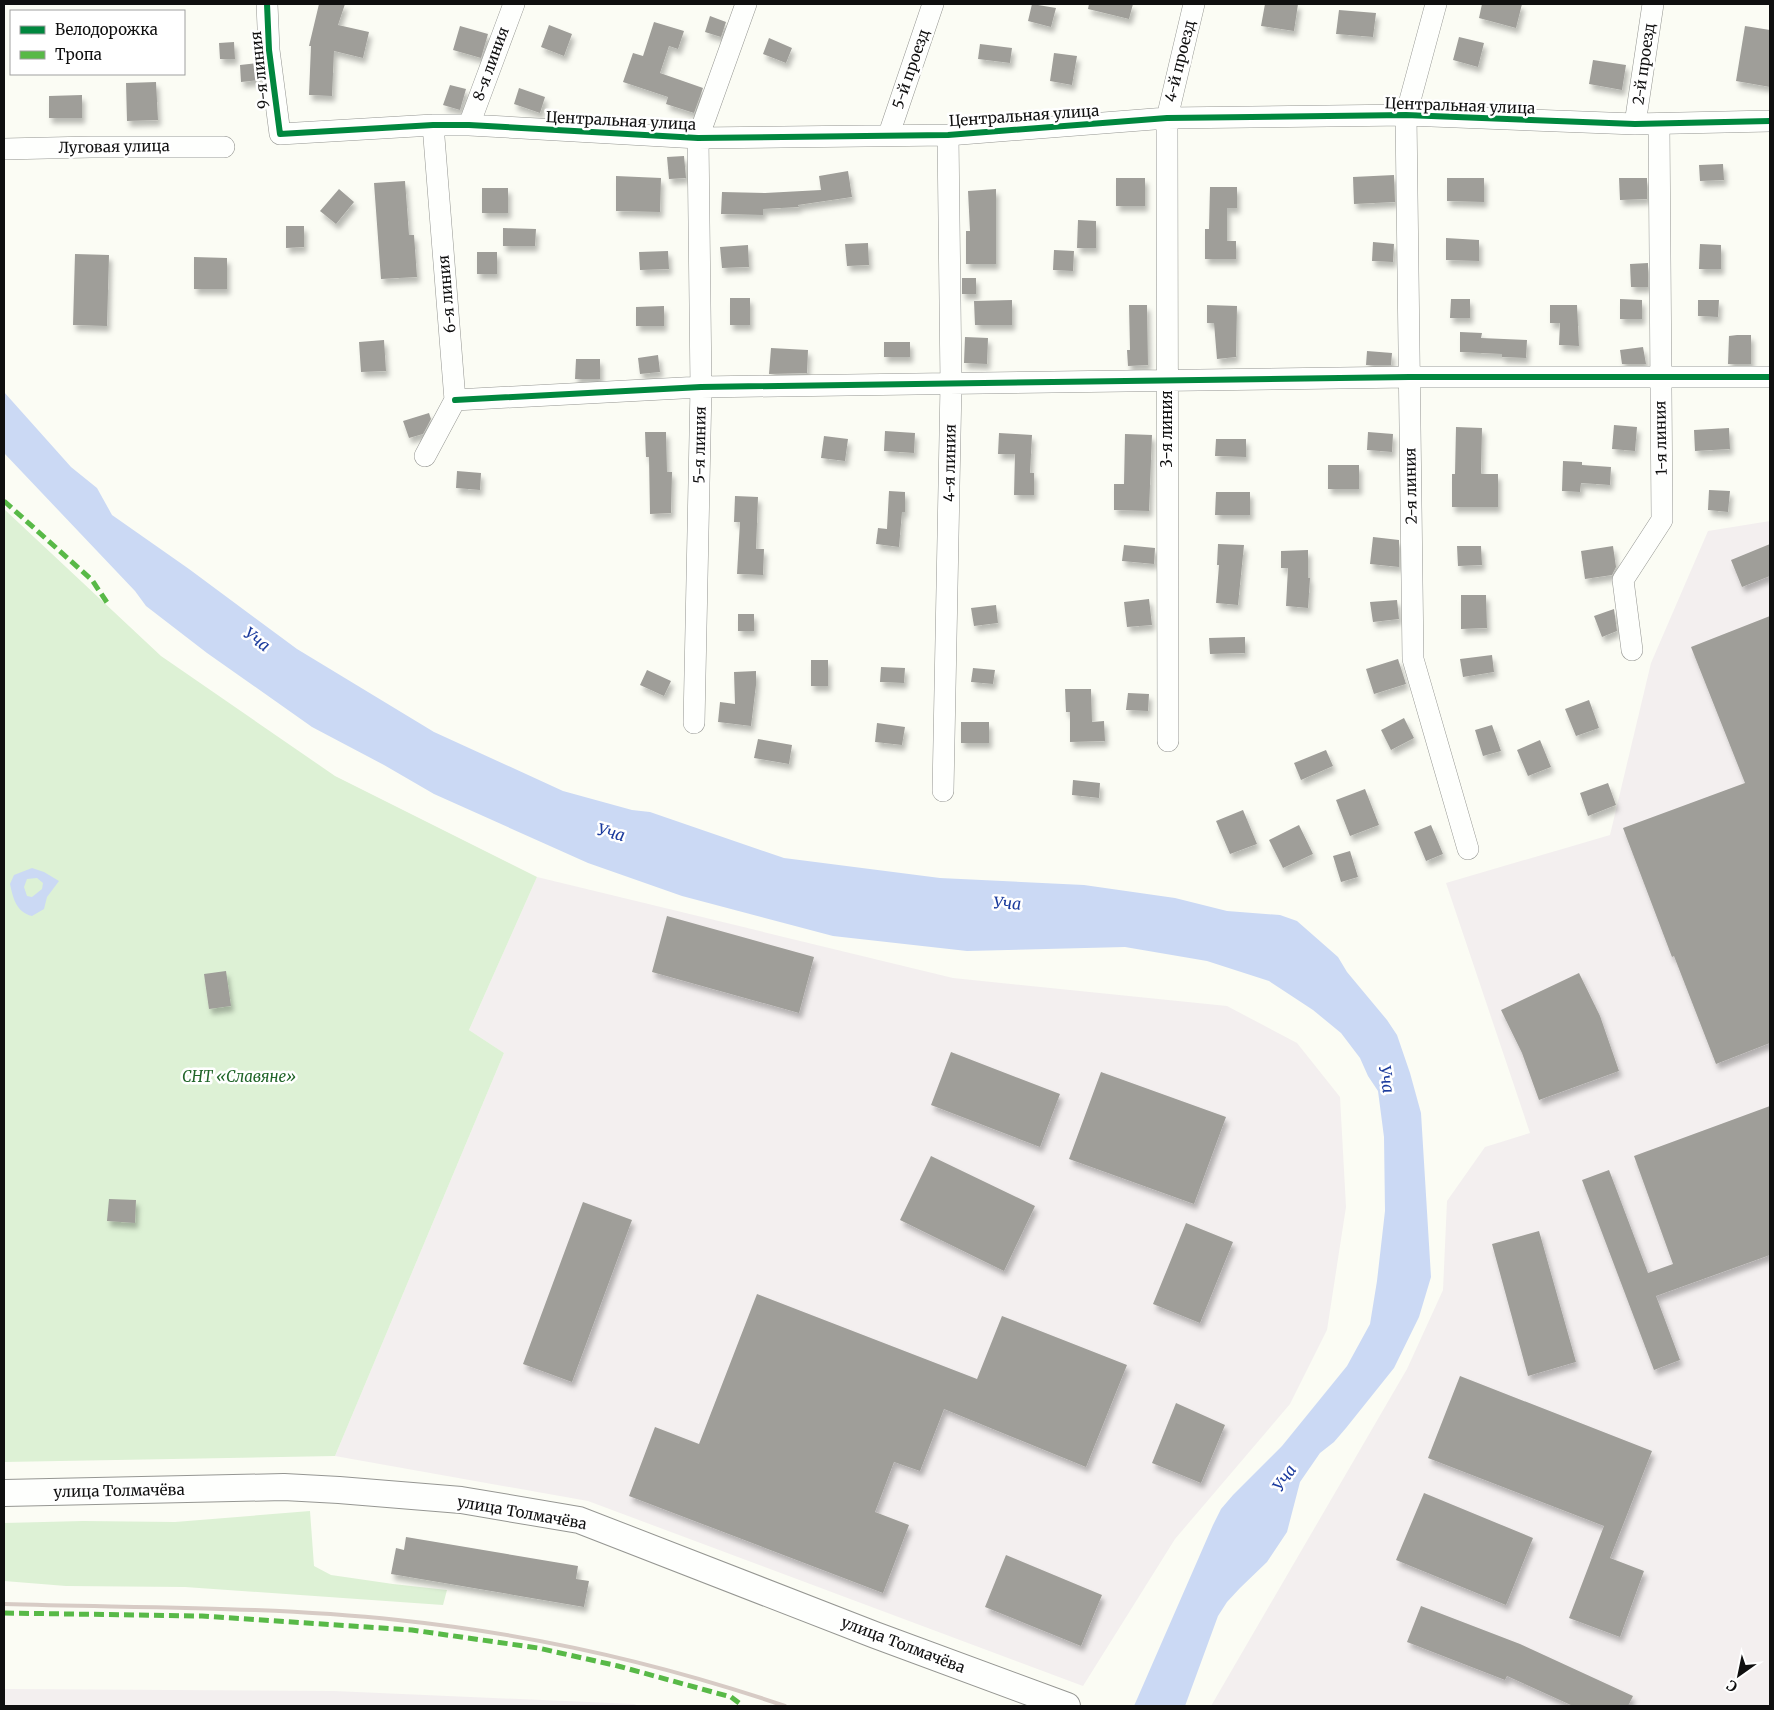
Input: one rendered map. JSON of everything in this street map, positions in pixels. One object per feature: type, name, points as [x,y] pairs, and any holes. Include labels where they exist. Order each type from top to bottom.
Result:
[{"type":"street","name":"9-я линия","points":[[267,4],[269,50],[280,134]]},
{"type":"street","name":"8-я линия","points":[[469,125],[514,4]]},
{"type":"street","points":[[698,138],[746,4]]},
{"type":"street","name":"5-й проезд","points":[[889,134],[933,4]]},
{"type":"street","name":"4-й проезд","points":[[1167,118],[1194,4]]},
{"type":"street","name":"2-я линия","points":[[1436,4],[1406,115],[1413,659],[1468,849]]},
{"type":"street","name":"2-й проезд","points":[[1635,124],[1653,4]]},
{"type":"street","name":"Центральная улица","points":[[280,134],[433,125],[469,125],[698,138],[889,134],[948,135],[1167,118],[1406,115],[1635,124],[1770,121]]},
{"type":"street","name":"3-я линия","points":[[1167,118],[1168,741]]},
{"type":"street","name":"1-я линия","points":[[1632,650],[1623,580],[1662,520],[1659,124]]},
{"type":"street","name":"6-я линия","points":[[433,125],[455,400]]},
{"type":"street","name":"4-я линия","points":[[943,791],[951,384],[948,135]]},
{"type":"street","name":"5-я линия","points":[[694,723],[701,387],[698,138]]},
{"type":"street","name":"Луговая улица","points":[[4,149],[224,147]]},
{"type":"street","points":[[426,456],[455,400],[701,387],[1409,377],[1770,377]]},
{"type":"street","name":"улица Толмачёва","points":[[4,1493],[284,1487],[461,1500],[579,1520],[875,1635],[1068,1706]]},
{"type":"shaded area","points":[[1770,521],[1770,1706],[1211,1706],[1407,1369],[1443,1290],[1447,1201],[1485,1147],[1530,1133],[1446,883],[1610,835],[1651,663],[1708,531]]},
{"type":"shaded area","points":[[537,877],[953,978],[1227,1006],[1297,1043],[1340,1097],[1346,1207],[1327,1330],[1290,1404],[1175,1539],[1083,1686],[588,1501],[335,1456],[504,1053],[469,1030]]},
{"type":"shaded area","points":[[4,1689],[334,1691],[634,1704],[639,1706],[4,1706]]},
{"type":"green space","name":"СНТ «Славяне»","points":[[4,509],[161,656],[335,776],[537,877],[469,1030],[504,1053],[335,1456],[4,1462]]},
{"type":"green space","points":[[310,1511],[314,1566],[331,1575],[447,1590],[443,1605],[185,1587],[66,1586],[4,1581],[4,1523],[83,1521],[175,1522]]},
{"type":"water","name":"Уча","points":[[4,392],[71,467],[97,488],[112,515],[297,649],[434,732],[563,791],[632,810],[650,812],[784,858],[940,878],[1084,885],[1175,898],[1227,911],[1280,915],[1297,921],[1338,957],[1347,972],[1397,1035],[1410,1073],[1421,1113],[1431,1277],[1419,1317],[1394,1368],[1334,1442],[1320,1453],[1300,1482],[1287,1532],[1267,1562],[1227,1602],[1218,1616],[1185,1706],[1134,1706],[1213,1525],[1221,1509],[1282,1446],[1347,1366],[1370,1324],[1385,1211],[1384,1137],[1378,1091],[1368,1076],[1360,1058],[1341,1033],[1313,1010],[1269,981],[1207,961],[1125,947],[967,951],[833,936],[682,896],[588,863],[434,794],[312,727],[207,653],[146,606],[135,591],[4,453]]},
{"type":"water","points":[[32,868],[44,872],[59,881],[47,897],[44,909],[32,916],[22,911],[16,904],[10,884],[14,875]],"holes":[[[37,878],[43,883],[42,889],[32,897],[27,896],[24,887],[27,879]]]},
{"type":"building","points":[[319,4],[345,4],[338,25],[369,32],[363,58],[334,51],[332,96],[309,95],[311,46],[309,46]]},
{"type":"building","points":[[1032,4],[1056,8],[1051,27],[1028,21]]},
{"type":"building","points":[[1089,4],[1133,4],[1129,19],[1088,9]]},
{"type":"building","points":[[1265,4],[1298,4],[1294,31],[1261,26]]},
{"type":"building","points":[[1482,4],[1522,4],[1516,28],[1479,18]]},
{"type":"building","points":[[1339,10],[1376,13],[1373,37],[1336,34]]},
{"type":"building","points":[[710,16],[726,22],[721,37],[705,32]]},
{"type":"building","points":[[654,22],[684,31],[678,49],[669,46],[660,73],[703,88],[694,113],[666,104],[668,97],[623,82],[633,53],[643,56]]},
{"type":"building","points":[[549,25],[572,34],[564,56],[541,47]]},
{"type":"building","points":[[460,26],[488,34],[481,58],[453,50]]},
{"type":"building","points":[[1745,26],[1770,30],[1770,87],[1736,81]]},
{"type":"building","points":[[1459,37],[1484,43],[1478,67],[1453,60]]},
{"type":"building","points":[[769,38],[792,48],[786,63],[763,54]]},
{"type":"building","points":[[234,42],[235,59],[220,59],[219,43]]},
{"type":"building","points":[[980,44],[1012,48],[1010,63],[978,59]]},
{"type":"building","points":[[1054,53],[1077,56],[1072,85],[1050,81]]},
{"type":"building","points":[[1593,60],[1626,65],[1622,90],[1589,84]]},
{"type":"building","points":[[258,63],[260,80],[241,82],[240,65]]},
{"type":"building","points":[[156,82],[158,120],[127,121],[126,83]]},
{"type":"building","points":[[450,85],[466,89],[460,110],[443,105]]},
{"type":"building","points":[[519,88],[545,97],[540,113],[514,104]]},
{"type":"building","points":[[82,95],[82,118],[49,118],[49,96]]},
{"type":"building","points":[[684,156],[686,178],[669,179],[667,157]]},
{"type":"building","points":[[1723,164],[1724,180],[1700,181],[1699,165]]},
{"type":"building","points":[[848,171],[852,197],[798,205],[799,207],[763,209],[763,215],[721,214],[722,192],[765,193],[821,190],[819,176]]},
{"type":"building","points":[[1394,175],[1395,202],[1354,204],[1353,177]]},
{"type":"building","points":[[616,176],[661,178],[660,212],[616,211]]},
{"type":"building","points":[[1116,178],[1145,178],[1145,206],[1116,206]]},
{"type":"building","points":[[1447,178],[1484,178],[1484,202],[1447,201]]},
{"type":"building","points":[[1619,178],[1647,178],[1647,199],[1620,200]]},
{"type":"building","points":[[405,181],[409,235],[414,235],[417,277],[381,279],[374,183]]},
{"type":"building","points":[[1210,187],[1237,187],[1237,208],[1227,208],[1227,241],[1236,241],[1236,259],[1205,259],[1205,229],[1209,229]]},
{"type":"building","points":[[482,188],[508,188],[508,213],[482,213]]},
{"type":"building","points":[[339,189],[354,202],[336,224],[320,211]]},
{"type":"building","points":[[996,189],[996,264],[966,264],[966,231],[970,231],[968,191]]},
{"type":"building","points":[[1078,220],[1096,221],[1096,248],[1077,248]]},
{"type":"building","points":[[286,226],[304,226],[304,247],[286,248]]},
{"type":"building","points":[[503,228],[536,229],[535,246],[503,246]]},
{"type":"building","points":[[1446,238],[1479,240],[1479,261],[1446,260]]},
{"type":"building","points":[[1373,242],[1394,244],[1393,262],[1372,261]]},
{"type":"building","points":[[868,243],[869,265],[847,266],[845,244]]},
{"type":"building","points":[[1700,244],[1721,245],[1721,269],[1699,269]]},
{"type":"building","points":[[748,245],[749,267],[722,268],[720,247]]},
{"type":"building","points":[[1054,250],[1074,251],[1073,271],[1053,270]]},
{"type":"building","points":[[668,251],[669,269],[640,270],[639,252]]},
{"type":"building","points":[[477,252],[497,252],[497,274],[477,274]]},
{"type":"building","points":[[75,254],[109,255],[107,326],[73,325]]},
{"type":"building","points":[[194,257],[227,258],[227,289],[194,289]]},
{"type":"building","points":[[1648,263],[1648,287],[1631,287],[1630,264]]},
{"type":"building","points":[[962,278],[976,278],[976,294],[962,294]]},
{"type":"building","points":[[730,298],[750,298],[750,325],[730,325]]},
{"type":"building","points":[[1451,299],[1470,299],[1470,318],[1450,318]]},
{"type":"building","points":[[1620,299],[1642,300],[1642,319],[1620,319]]},
{"type":"building","points":[[1012,300],[1012,325],[975,325],[974,301]]},
{"type":"building","points":[[1698,300],[1719,300],[1718,317],[1698,316]]},
{"type":"building","points":[[1129,305],[1147,305],[1148,365],[1128,366],[1127,350],[1130,350]]},
{"type":"building","points":[[1207,305],[1237,306],[1236,357],[1217,359],[1214,323],[1207,323]]},
{"type":"building","points":[[1550,305],[1577,305],[1579,346],[1559,345],[1560,323],[1550,323]]},
{"type":"building","points":[[664,306],[664,326],[636,326],[636,307]]},
{"type":"building","points":[[1460,332],[1482,333],[1481,338],[1527,340],[1526,358],[1502,357],[1502,354],[1460,352]]},
{"type":"building","points":[[1751,335],[1751,364],[1728,364],[1729,336]]},
{"type":"building","points":[[965,337],[988,338],[987,364],[964,363]]},
{"type":"building","points":[[384,340],[386,371],[361,372],[359,342]]},
{"type":"building","points":[[884,342],[910,342],[910,357],[884,357]]},
{"type":"building","points":[[1643,347],[1646,364],[1622,364],[1620,350]]},
{"type":"building","points":[[771,348],[808,350],[807,373],[769,374]]},
{"type":"building","points":[[1367,351],[1392,353],[1391,365],[1366,365]]},
{"type":"building","points":[[658,355],[660,372],[640,374],[638,358]]},
{"type":"building","points":[[576,359],[600,359],[600,379],[575,379]]},
{"type":"building","points":[[429,413],[431,419],[423,434],[409,438],[403,421]]},
{"type":"building","points":[[1614,425],[1637,427],[1635,451],[1612,449]]},
{"type":"building","points":[[1456,427],[1482,428],[1481,474],[1498,474],[1498,507],[1452,507],[1452,474],[1455,474]]},
{"type":"building","points":[[1729,428],[1730,449],[1695,451],[1694,430]]},
{"type":"building","points":[[885,431],[915,433],[914,453],[884,451]]},
{"type":"building","points":[[645,432],[666,432],[667,472],[672,472],[671,513],[650,514],[649,457],[646,457]]},
{"type":"building","points":[[1368,432],[1393,434],[1392,452],[1367,450]]},
{"type":"building","points":[[999,433],[1032,435],[1030,473],[1034,473],[1034,495],[1014,495],[1015,454],[998,454]]},
{"type":"building","points":[[1125,434],[1152,435],[1149,511],[1114,510],[1114,484],[1124,484]]},
{"type":"building","points":[[824,436],[848,439],[845,461],[821,458]]},
{"type":"building","points":[[1216,439],[1246,439],[1246,457],[1215,456]]},
{"type":"building","points":[[1563,461],[1582,462],[1582,465],[1611,467],[1610,485],[1581,483],[1580,492],[1562,491]]},
{"type":"building","points":[[1328,465],[1359,465],[1359,489],[1328,489]]},
{"type":"building","points":[[457,471],[481,473],[480,490],[456,488]]},
{"type":"building","points":[[1709,490],[1730,491],[1728,512],[1708,510]]},
{"type":"building","points":[[889,491],[905,492],[905,512],[902,512],[899,547],[876,544],[878,528],[887,529]]},
{"type":"building","points":[[1216,492],[1250,492],[1250,515],[1215,515]]},
{"type":"building","points":[[735,496],[758,497],[756,549],[764,549],[763,575],[737,574],[740,522],[734,522]]},
{"type":"building","points":[[1373,537],[1399,540],[1399,567],[1370,564]]},
{"type":"building","points":[[1218,544],[1244,545],[1238,605],[1216,603],[1219,565],[1217,565]]},
{"type":"building","points":[[1770,544],[1770,576],[1742,587],[1731,560]]},
{"type":"building","points":[[1124,545],[1155,548],[1154,564],[1122,561]]},
{"type":"building","points":[[1457,546],[1481,546],[1482,565],[1458,566]]},
{"type":"building","points":[[1613,546],[1616,567],[1612,575],[1585,579],[1581,551]]},
{"type":"building","points":[[1308,550],[1308,578],[1310,578],[1308,608],[1286,606],[1288,568],[1281,568],[1281,551]]},
{"type":"building","points":[[1461,595],[1486,595],[1487,628],[1461,629]]},
{"type":"building","points":[[1149,599],[1152,625],[1127,627],[1124,602]]},
{"type":"building","points":[[1397,600],[1399,619],[1373,622],[1370,602]]},
{"type":"building","points":[[996,605],[998,623],[974,626],[971,608]]},
{"type":"building","points":[[1614,609],[1617,631],[1602,637],[1594,616]]},
{"type":"building","points":[[738,614],[754,614],[754,631],[738,631]]},
{"type":"building","points":[[1770,616],[1770,1043],[1716,1064],[1674,956],[1672,957],[1623,828],[1745,783],[1691,647]]},
{"type":"building","points":[[1245,637],[1245,653],[1210,654],[1209,638]]},
{"type":"building","points":[[1492,655],[1494,672],[1463,677],[1460,659]]},
{"type":"building","points":[[1398,659],[1406,684],[1374,694],[1366,669]]},
{"type":"building","points":[[811,660],[828,660],[828,686],[811,686]]},
{"type":"building","points":[[881,667],[905,668],[904,683],[880,682]]},
{"type":"building","points":[[973,668],[995,670],[993,684],[971,682]]},
{"type":"building","points":[[647,670],[671,681],[664,696],[640,685]]},
{"type":"building","points":[[756,671],[751,726],[718,722],[720,702],[735,704],[734,672]]},
{"type":"building","points":[[1065,689],[1091,689],[1092,722],[1104,721],[1105,741],[1070,742],[1070,712],[1066,712]]},
{"type":"building","points":[[1128,693],[1149,694],[1148,711],[1126,710]]},
{"type":"building","points":[[1589,700],[1599,728],[1576,736],[1565,709]]},
{"type":"building","points":[[1404,718],[1414,738],[1391,750],[1381,730]]},
{"type":"building","points":[[961,722],[989,722],[989,743],[961,743]]},
{"type":"building","points":[[877,723],[905,727],[902,745],[875,742]]},
{"type":"building","points":[[1492,725],[1501,751],[1483,756],[1475,730]]},
{"type":"building","points":[[758,739],[792,745],[789,764],[754,758]]},
{"type":"building","points":[[1540,740],[1551,767],[1528,776],[1517,750]]},
{"type":"building","points":[[1326,750],[1333,766],[1301,780],[1294,763]]},
{"type":"building","points":[[1073,780],[1100,783],[1099,798],[1072,795]]},
{"type":"building","points":[[1608,783],[1616,805],[1588,816],[1580,793]]},
{"type":"building","points":[[1365,789],[1379,825],[1350,836],[1336,800]]},
{"type":"building","points":[[1243,810],[1257,844],[1230,854],[1216,821]]},
{"type":"building","points":[[1299,825],[1313,854],[1283,868],[1269,840]]},
{"type":"building","points":[[1431,825],[1443,854],[1426,861],[1414,832]]},
{"type":"building","points":[[1350,851],[1358,877],[1341,882],[1333,856]]},
{"type":"building","points":[[667,916],[814,957],[799,1013],[652,972]]},
{"type":"building","points":[[226,971],[231,1006],[209,1009],[204,974]]},
{"type":"building","points":[[1579,973],[1600,1016],[1619,1071],[1539,1100],[1522,1053],[1501,1010]]},
{"type":"building","points":[[951,1052],[1060,1094],[1040,1147],[931,1105]]},
{"type":"building","points":[[1101,1072],[1226,1117],[1194,1204],[1069,1159]]},
{"type":"building","points":[[1770,1106],[1770,1255],[1656,1296],[1680,1360],[1654,1370],[1582,1180],[1609,1170],[1648,1273],[1673,1264],[1634,1156]]},
{"type":"building","points":[[931,1156],[1035,1206],[1004,1271],[900,1220]]},
{"type":"building","points":[[109,1199],[136,1200],[135,1223],[107,1221]]},
{"type":"building","points":[[583,1202],[632,1220],[572,1382],[523,1364]]},
{"type":"building","points":[[1186,1223],[1233,1242],[1200,1323],[1153,1304]]},
{"type":"building","points":[[1539,1231],[1576,1362],[1528,1376],[1492,1244]]},
{"type":"building","points":[[757,1294],[977,1379],[1002,1316],[1127,1365],[1086,1467],[944,1409],[920,1471],[894,1462],[875,1512],[909,1525],[883,1593],[629,1496],[655,1427],[699,1444]]},
{"type":"building","points":[[1460,1376],[1652,1451],[1610,1558],[1644,1571],[1620,1637],[1569,1618],[1604,1526],[1428,1458]]},
{"type":"building","points":[[1176,1403],[1225,1425],[1201,1483],[1152,1463]]},
{"type":"building","points":[[1424,1493],[1533,1538],[1506,1605],[1396,1560]]},
{"type":"building","points":[[406,1537],[578,1566],[576,1579],[589,1581],[584,1607],[391,1574],[396,1548],[404,1550]]},
{"type":"building","points":[[1006,1555],[1102,1595],[1081,1646],[985,1607]]},
{"type":"building","points":[[1421,1606],[1520,1644],[1633,1696],[1628,1706],[1573,1706],[1507,1676],[1505,1680],[1407,1642]]},
{"type":"railway","points":[[4,1604],[300,1612],[349,1615],[447,1626],[496,1633],[594,1652],[690,1676],[785,1706]]},
{"type":"marked path","points":[[4,501],[92,580],[108,604]]},
{"type":"marked path","points":[[4,1613],[202,1616],[412,1630],[538,1648],[618,1666],[731,1697],[743,1706]]},
{"type":"cycle path","points":[[267,4],[269,50],[280,134],[433,125],[469,125],[698,138],[948,135],[1167,118],[1406,115],[1635,124],[1770,121]]},
{"type":"cycle path","points":[[455,400],[701,387],[1409,377],[1770,377]]}]
